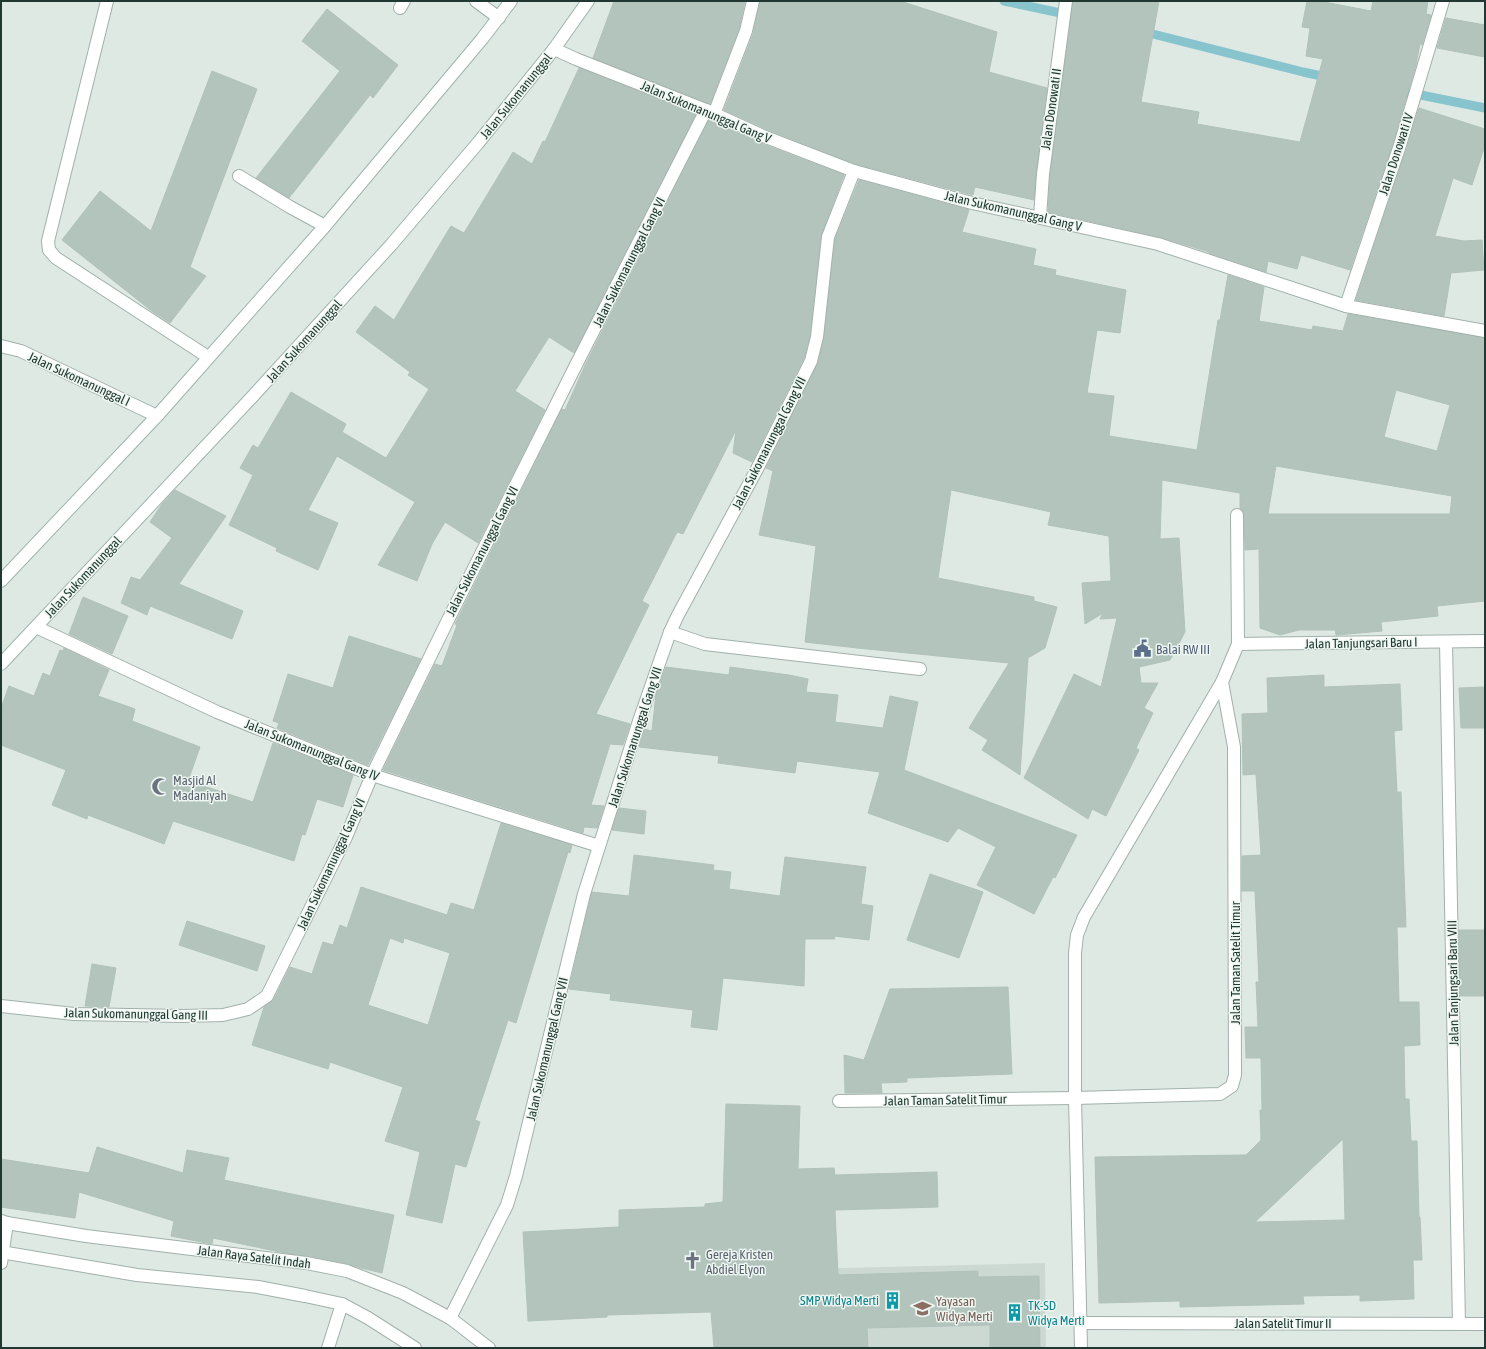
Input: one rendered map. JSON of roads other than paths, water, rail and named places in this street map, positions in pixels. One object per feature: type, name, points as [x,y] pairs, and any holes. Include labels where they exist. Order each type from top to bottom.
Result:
[{"type":"street","points":[[107,1],[48,241],[49,250],[56,258],[208,357]]},
{"type":"street","points":[[476,1],[499,18]]},
{"type":"street","points":[[1,581],[157,416],[325,226],[499,18],[511,1]]},
{"type":"street","name":"Jalan Sukomanunggal","points":[[1,664],[253,396],[391,245],[478,143],[554,49],[588,1]]},
{"type":"street","name":"Jalan Sukomanunggal Gang VI","points":[[267,996],[346,837],[372,775],[577,363],[710,112],[746,31],[754,1]]},
{"type":"street","name":"Jalan Donowati II","points":[[1040,217],[1042,174],[1066,1]]},
{"type":"street","name":"Jalan Donowati IV","points":[[1346,306],[1400,145],[1443,1]]},
{"type":"street","name":"Jalan Sukomanunggal Gang V","points":[[554,49],[710,112],[763,136],[854,171],[972,203],[1158,244],[1346,306],[1485,331]]},
{"type":"street","name":"Jalan Sukomanunggal Gang VII","points":[[450,1318],[507,1205],[516,1176],[584,894],[639,721],[670,632],[756,471],[810,361],[817,337],[828,237],[854,171]]},
{"type":"street","points":[[239,176],[325,226]]},
{"type":"street","name":"Jalan Sukomanunggal I","points":[[1,346],[21,351],[157,416]]},
{"type":"street","points":[[1081,1348],[1075,1098],[1075,953],[1077,935],[1084,917],[1222,682],[1238,644],[1237,515]]},
{"type":"street","name":"Jalan Sukomanunggal Gang IV","points":[[36,627],[217,712],[372,775],[599,846]]},
{"type":"street","points":[[670,632],[705,644],[920,669]]},
{"type":"street","name":"Jalan Tanjungsari Baru I","points":[[1238,644],[1485,641]]},
{"type":"street","name":"Jalan Tanjungsari Baru VIII","points":[[1446,642],[1459,1324]]},
{"type":"street","name":"Jalan Taman Satelit Timur","points":[[839,1101],[1075,1098],[1220,1094],[1232,1086],[1236,1075],[1234,747],[1222,682]]},
{"type":"street","name":"Jalan Sukomanunggal Gang III","points":[[1,1006],[74,1014],[223,1016],[248,1009],[267,996]]},
{"type":"street","points":[[4,1222],[2,1256],[137,1275],[258,1287],[342,1304],[368,1318],[415,1348]]},
{"type":"street","name":"Jalan Raya Satelit Indah","points":[[4,1222],[86,1236],[306,1263],[347,1270],[403,1293],[450,1318],[488,1348]]},
{"type":"street","points":[[328,1348],[342,1304]]},
{"type":"street","name":"Jalan Satelit Timur II","points":[[1080,1323],[1485,1324]]},
{"type":"waterway","points":[[1004,1],[1070,15]]},
{"type":"waterway","points":[[1141,31],[1331,78]]},
{"type":"waterway","points":[[1396,90],[1485,108]]},
{"type":"place","name":"Balai RW III","points":[[1143,649]]},
{"type":"place","name":"Masjid Al Madaniyah","points":[[160,787]]},
{"type":"place","name":"Gereja Kristen Abdiel Elyon","points":[[693,1261]]},
{"type":"place","name":"SMP Widya Merti","points":[[892,1300]]},
{"type":"place","name":"Yayasan Widya Merti","points":[[923,1308]]},
{"type":"place","name":"TK-SD Widya Merti","points":[[1015,1312]]}]
